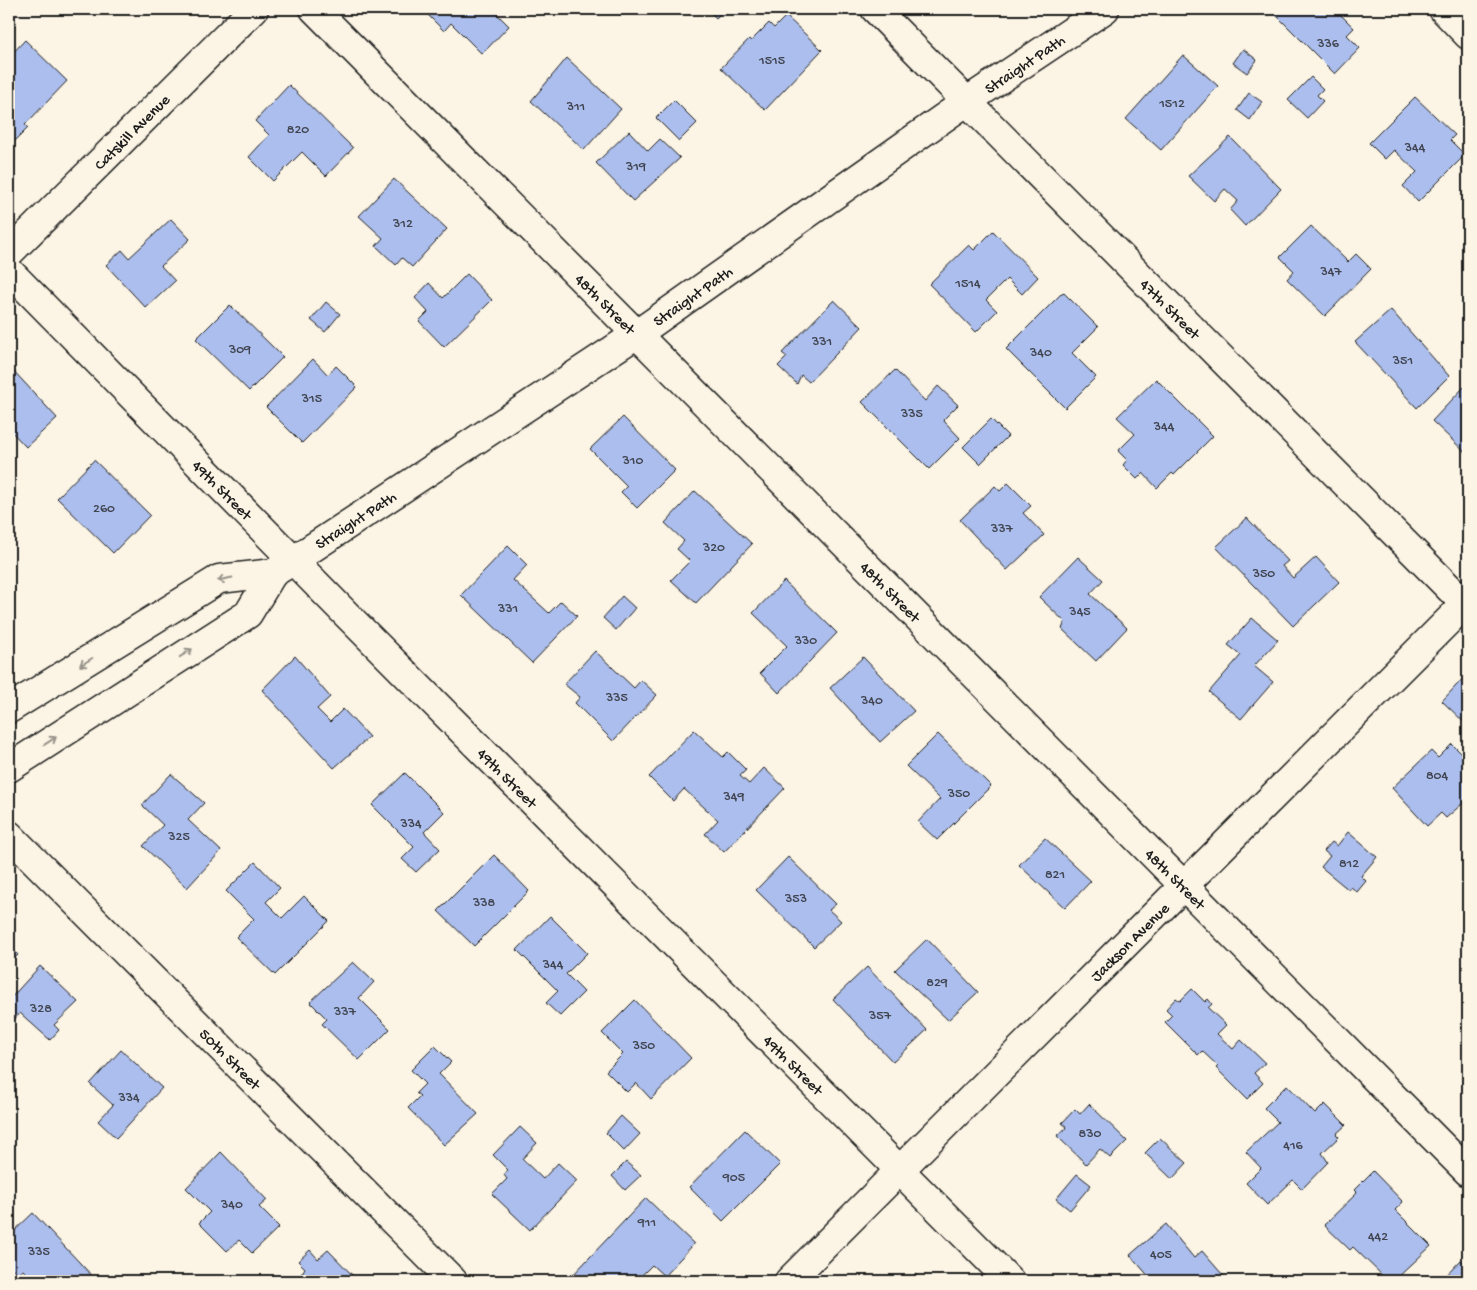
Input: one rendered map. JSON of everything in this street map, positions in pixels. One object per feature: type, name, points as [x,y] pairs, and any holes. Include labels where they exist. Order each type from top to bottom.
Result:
[{"type":"street","name":"Catskill Avenue","points":[[9,253],[254,9]]},
{"type":"street","name":"48th Street","points":[[314,9],[1468,1172]]},
{"type":"street","name":"47th Street","points":[[874,9],[1467,604]]},
{"type":"street","name":"Straight Path","points":[[9,768],[248,614],[284,566],[637,334],[966,102],[1105,9]]},
{"type":"street","points":[[1443,9],[1468,34]]},
{"type":"street","name":"49th Street","points":[[9,271],[284,566],[1010,1281]]},
{"type":"street","name":"Straight Path","points":[[9,709],[219,580],[284,566]]},
{"type":"street","name":"Jackson Avenue","points":[[789,1281],[1467,604]]},
{"type":"street","name":"50th Street","points":[[9,836],[453,1281]]},
{"type":"building","points":[[77,9],[88,9],[83,15]]},
{"type":"building","points":[[422,9],[492,9],[509,26],[482,54],[451,23],[444,31]]},
{"type":"building","points":[[707,9],[725,9],[716,18]]},
{"type":"building","points":[[1274,9],[1335,9],[1354,28],[1347,35],[1360,48],[1335,74],[1272,11]]},
{"type":"building","points":[[786,16],[822,50],[765,110],[721,68],[749,39],[751,41],[769,23],[774,28]]},
{"type":"building","points":[[25,40],[67,81],[25,125],[28,128],[13,143],[9,141],[9,57]]},
{"type":"building","points":[[1243,49],[1257,60],[1247,73],[1233,63]]},
{"type":"building","points":[[1183,55],[1218,86],[1161,150],[1126,119]]},
{"type":"building","points":[[567,58],[621,109],[584,150],[531,101]]},
{"type":"building","points":[[1311,77],[1323,89],[1317,95],[1323,101],[1307,118],[1288,100]]},
{"type":"building","points":[[289,85],[353,148],[326,176],[302,152],[273,181],[249,157],[269,135],[255,121]]},
{"type":"building","points":[[1249,93],[1262,102],[1250,120],[1237,110]]},
{"type":"building","points":[[1415,97],[1455,135],[1450,140],[1465,155],[1418,202],[1403,186],[1417,172],[1394,150],[1385,159],[1369,143]]},
{"type":"building","points":[[674,100],[697,123],[679,141],[656,118]]},
{"type":"building","points":[[629,131],[648,151],[660,139],[680,158],[633,201],[596,163]]},
{"type":"building","points":[[1230,137],[1281,189],[1245,226],[1230,210],[1238,201],[1225,189],[1214,201],[1188,176]]},
{"type":"building","points":[[394,179],[447,229],[412,267],[402,258],[396,265],[376,246],[383,238],[359,216]]},
{"type":"building","points":[[171,219],[190,239],[161,266],[175,281],[146,308],[106,265],[122,250],[129,258]]},
{"type":"building","points":[[1311,226],[1348,262],[1356,254],[1371,269],[1325,316],[1287,279],[1294,271],[1280,257]]},
{"type":"building","points":[[993,231],[1038,277],[1022,294],[1007,279],[986,300],[997,311],[976,332],[929,284],[969,245],[974,250]]},
{"type":"building","points":[[467,274],[492,300],[444,347],[419,321],[428,312],[415,298],[429,283],[443,298]]},
{"type":"building","points":[[1063,292],[1098,327],[1072,353],[1096,377],[1065,408],[1006,349]]},
{"type":"building","points":[[834,300],[862,327],[809,382],[801,375],[797,384],[778,366],[787,357],[782,353]]},
{"type":"building","points":[[326,302],[340,314],[325,332],[311,320]]},
{"type":"building","points":[[230,305],[283,357],[249,391],[196,339]]},
{"type":"building","points":[[1391,310],[1449,376],[1417,408],[1355,342]]},
{"type":"building","points":[[313,359],[328,375],[336,366],[357,387],[302,443],[266,407]]},
{"type":"building","points":[[11,368],[57,418],[26,447],[9,429],[9,370]]},
{"type":"building","points":[[895,370],[925,401],[938,386],[958,405],[943,420],[960,438],[929,469],[862,402]]},
{"type":"building","points":[[1156,379],[1213,436],[1174,475],[1172,473],[1157,488],[1143,473],[1137,479],[1123,465],[1127,460],[1118,451],[1135,434],[1117,417]]},
{"type":"building","points":[[1464,387],[1468,391],[1468,455],[1432,421]]},
{"type":"building","points":[[623,417],[675,470],[637,508],[621,492],[627,486],[590,449]]},
{"type":"building","points":[[991,419],[1008,436],[980,464],[963,447]]},
{"type":"building","points":[[94,460],[150,515],[113,553],[57,498]]},
{"type":"building","points":[[1008,483],[1031,506],[1023,513],[1044,535],[1007,570],[960,520],[995,486],[1000,491]]},
{"type":"building","points":[[695,491],[752,544],[696,603],[671,580],[690,561],[677,549],[684,541],[665,523]]},
{"type":"building","points":[[1247,518],[1288,561],[1282,566],[1293,578],[1316,557],[1339,582],[1293,626],[1216,547]]},
{"type":"building","points":[[508,546],[527,565],[513,580],[549,613],[561,601],[577,616],[532,663],[461,595]]},
{"type":"building","points":[[1078,557],[1103,580],[1090,594],[1127,628],[1096,661],[1062,629],[1065,622],[1039,597]]},
{"type":"building","points":[[784,581],[837,633],[779,693],[760,673],[787,646],[753,613]]},
{"type":"building","points":[[622,596],[635,608],[616,630],[603,618]]},
{"type":"building","points":[[1252,618],[1278,640],[1254,666],[1273,682],[1241,719],[1209,692],[1241,655],[1228,645]]},
{"type":"building","points":[[595,651],[634,688],[641,680],[657,695],[613,741],[575,703],[580,697],[564,684]]},
{"type":"building","points":[[295,656],[330,697],[317,709],[330,722],[343,709],[369,737],[334,768],[262,690]]},
{"type":"building","points":[[863,657],[914,711],[880,742],[830,688]]},
{"type":"building","points":[[1468,673],[1468,726],[1442,701]]},
{"type":"building","points":[[694,730],[723,757],[728,752],[746,770],[740,776],[749,784],[764,768],[785,788],[724,852],[705,834],[718,820],[684,789],[673,801],[649,777]]},
{"type":"building","points":[[938,734],[991,786],[937,840],[918,822],[940,799],[906,766]]},
{"type":"building","points":[[1452,744],[1468,760],[1468,804],[1462,804],[1446,818],[1441,813],[1427,826],[1392,788],[1431,751],[1438,758]]},
{"type":"building","points":[[405,773],[444,812],[424,832],[440,849],[416,872],[402,859],[414,847],[372,805]]},
{"type":"building","points":[[171,774],[204,803],[188,820],[221,851],[187,888],[143,846],[163,825],[142,805]]},
{"type":"building","points":[[1348,832],[1377,857],[1361,876],[1366,881],[1357,892],[1351,887],[1349,890],[1321,867],[1330,856],[1324,851],[1332,842],[1337,846]]},
{"type":"building","points":[[1045,838],[1091,881],[1065,908],[1019,865]]},
{"type":"building","points":[[494,855],[529,891],[474,946],[438,911]]},
{"type":"building","points":[[788,857],[836,904],[829,910],[841,921],[814,947],[756,890]]},
{"type":"building","points":[[255,862],[280,888],[266,902],[282,918],[304,896],[329,921],[275,975],[236,937],[254,919],[226,891]]},
{"type":"building","points":[[550,916],[587,953],[566,974],[584,992],[560,1016],[546,1003],[558,991],[517,950]]},
{"type":"building","points":[[927,939],[978,992],[948,1020],[895,970]]},
{"type":"building","points":[[9,945],[18,955],[9,964]]},
{"type":"building","points":[[353,962],[374,982],[359,998],[390,1029],[359,1060],[322,1024],[327,1019],[310,1002]]},
{"type":"building","points":[[40,966],[78,1002],[54,1025],[59,1030],[50,1040],[20,1013],[9,1025],[9,1000]]},
{"type":"building","points":[[867,967],[927,1030],[893,1062],[833,999]]},
{"type":"building","points":[[1192,989],[1205,1002],[1208,999],[1212,1004],[1208,1008],[1226,1025],[1217,1034],[1233,1049],[1241,1040],[1265,1063],[1254,1073],[1263,1083],[1247,1099],[1216,1068],[1218,1066],[1202,1051],[1198,1055],[1165,1022],[1172,1015],[1166,1009],[1176,998],[1180,1001]]},
{"type":"building","points":[[635,1000],[691,1058],[651,1099],[636,1083],[627,1092],[606,1071],[623,1054],[602,1033]]},
{"type":"building","points":[[435,1046],[451,1062],[439,1074],[478,1114],[444,1145],[408,1108],[420,1096],[416,1093],[425,1084],[411,1070]]},
{"type":"building","points":[[121,1050],[162,1088],[116,1138],[98,1121],[113,1105],[90,1084]]},
{"type":"building","points":[[1287,1085],[1315,1114],[1325,1104],[1346,1125],[1336,1134],[1339,1137],[1322,1153],[1328,1162],[1302,1189],[1293,1180],[1267,1205],[1246,1183],[1261,1168],[1246,1152],[1278,1122],[1264,1108]]},
{"type":"building","points":[[1089,1104],[1127,1141],[1110,1158],[1100,1149],[1086,1164],[1057,1136],[1067,1127],[1062,1123],[1075,1109],[1080,1114]]},
{"type":"building","points":[[621,1116],[640,1134],[624,1151],[606,1133]]},
{"type":"building","points":[[520,1127],[537,1143],[522,1159],[543,1179],[558,1163],[577,1181],[530,1230],[492,1194],[507,1179],[504,1175],[508,1170],[493,1155]]},
{"type":"building","points":[[745,1130],[780,1164],[723,1221],[689,1187]]},
{"type":"building","points":[[1160,1138],[1187,1163],[1172,1179],[1145,1153]]},
{"type":"building","points":[[221,1152],[267,1200],[259,1207],[279,1227],[252,1253],[239,1240],[227,1251],[199,1223],[210,1212],[186,1188]]},
{"type":"building","points":[[626,1162],[641,1175],[625,1190],[612,1176]]},
{"type":"building","points":[[1373,1171],[1403,1202],[1395,1210],[1431,1246],[1394,1281],[1388,1281],[1353,1247],[1350,1250],[1324,1225],[1357,1193],[1354,1190]]},
{"type":"building","points":[[1077,1174],[1091,1185],[1070,1210],[1056,1199]]},
{"type":"building","points":[[646,1198],[694,1244],[664,1276],[652,1265],[636,1281],[575,1281],[571,1277]]},
{"type":"building","points":[[33,1213],[96,1280],[34,1281],[23,1270],[18,1274],[9,1265],[9,1236]]},
{"type":"building","points":[[1166,1224],[1194,1258],[1202,1251],[1228,1281],[1153,1281],[1130,1255]]},
{"type":"building","points":[[310,1250],[318,1259],[328,1250],[358,1281],[297,1281],[305,1268],[298,1261]]},
{"type":"building","points":[[1461,1260],[1468,1267],[1468,1281],[1441,1281]]},
{"type":"building","points":[[915,1274],[923,1281],[909,1281]]}]
